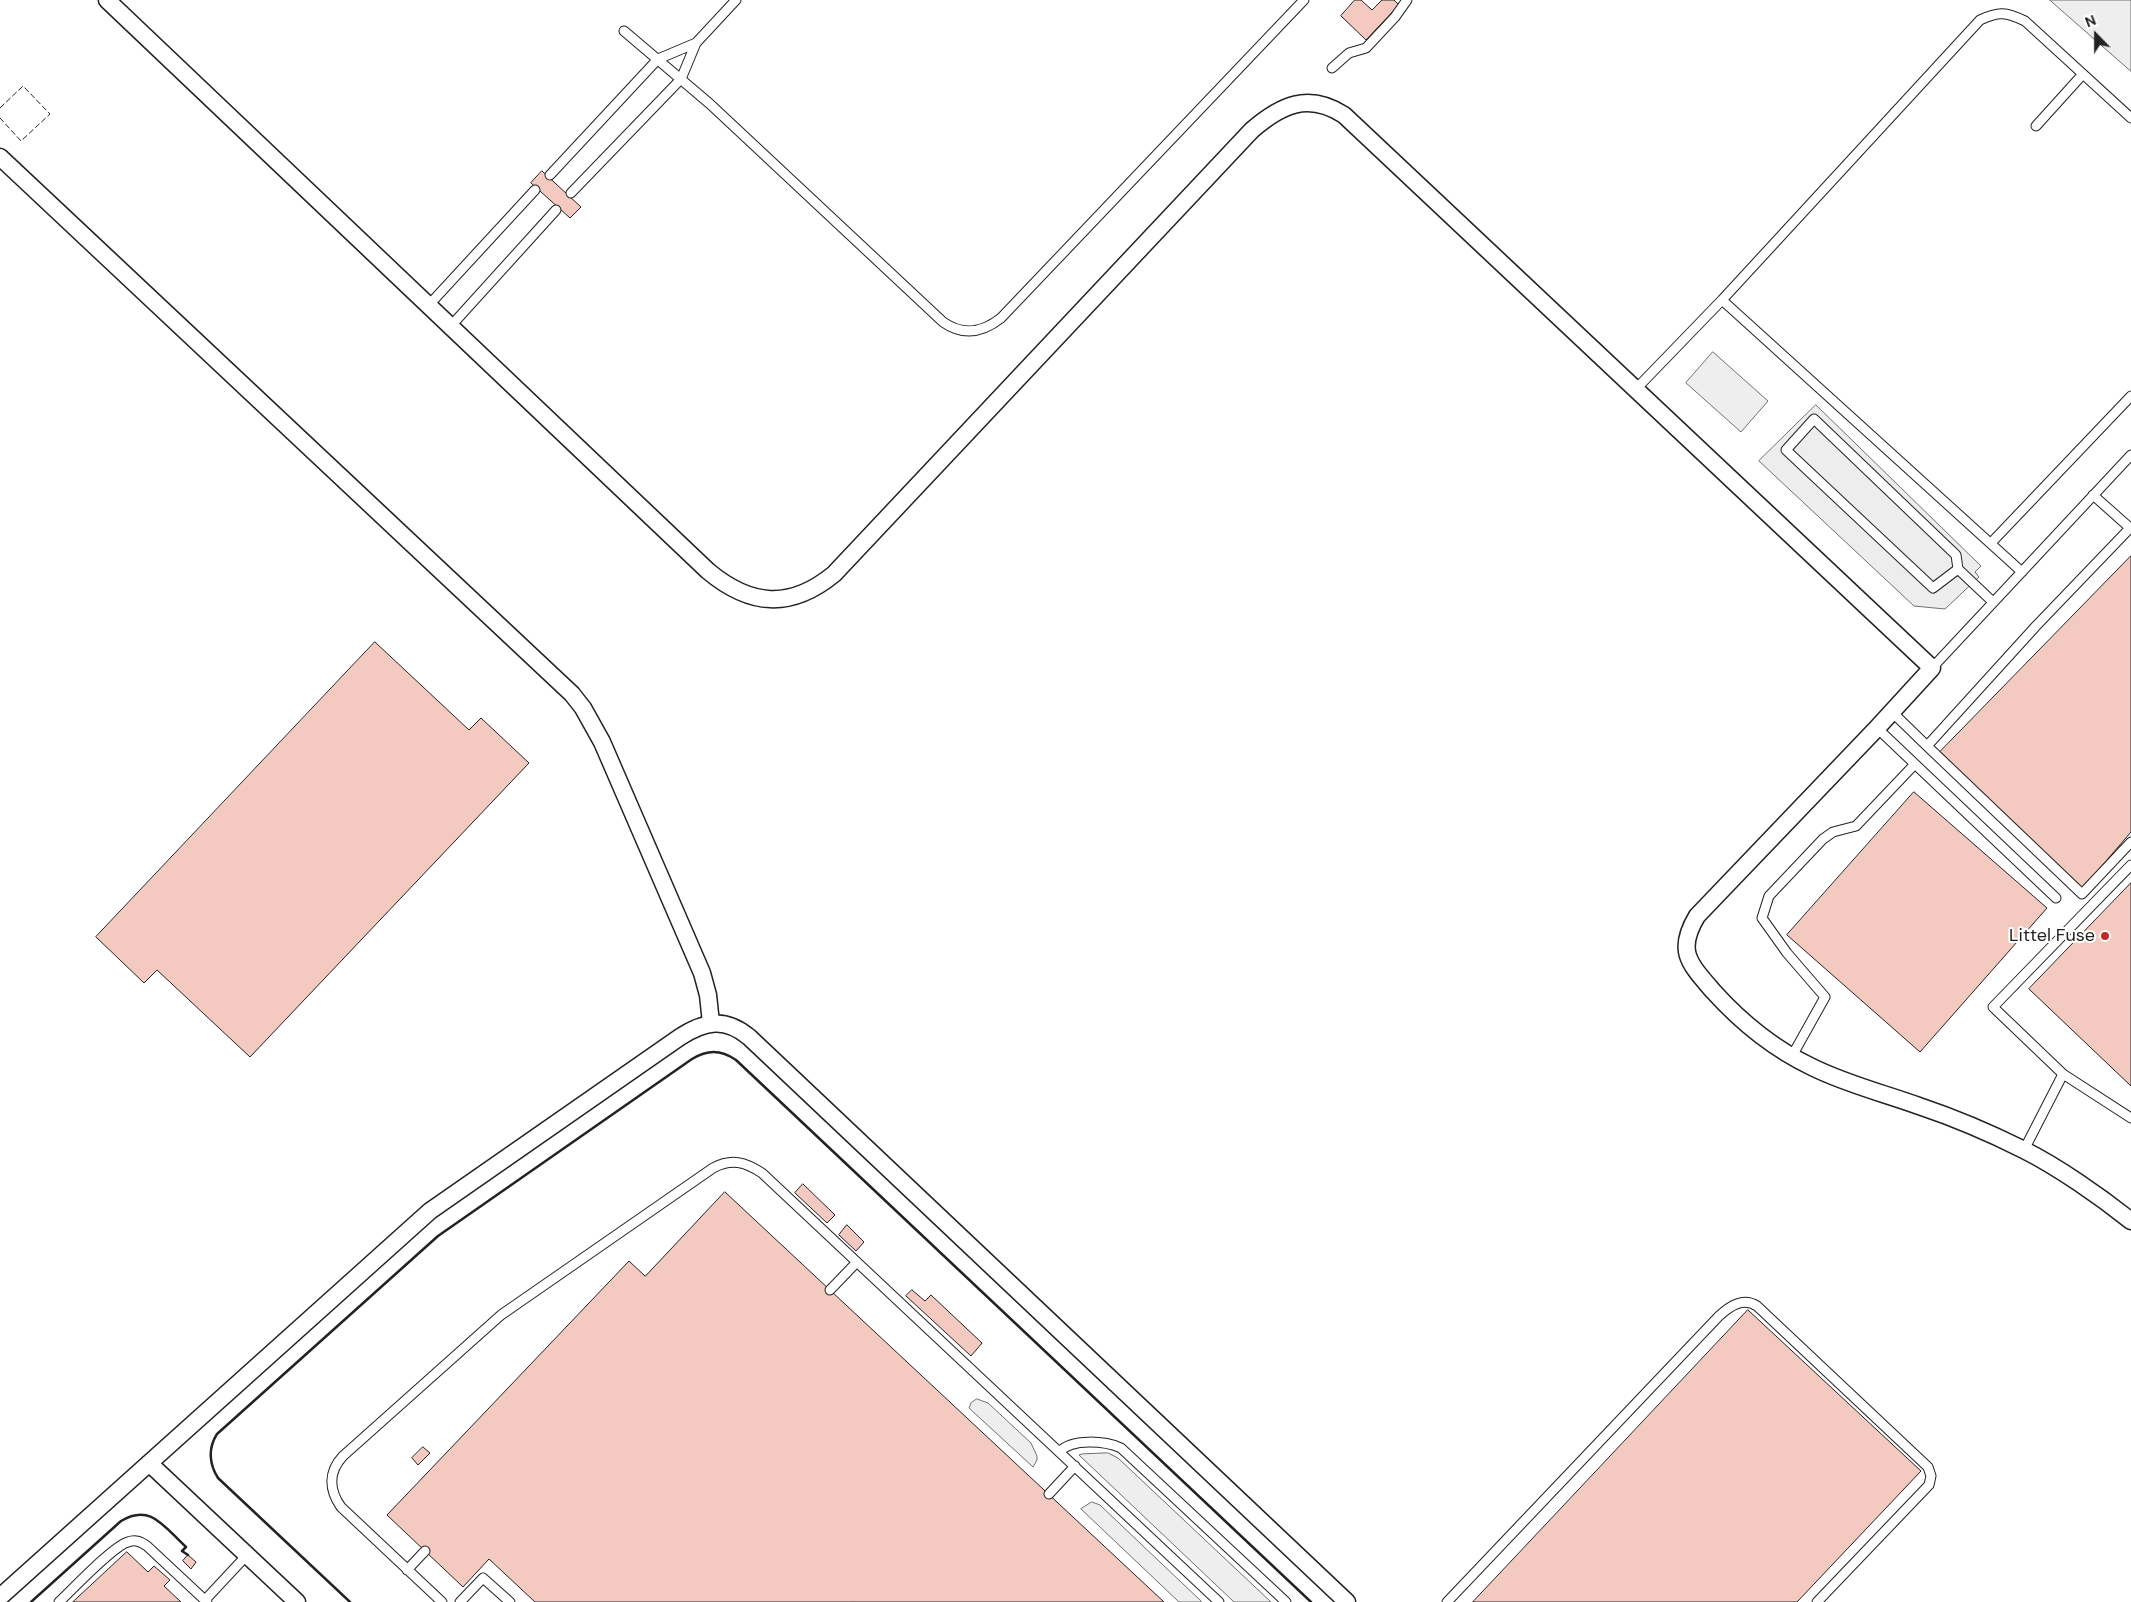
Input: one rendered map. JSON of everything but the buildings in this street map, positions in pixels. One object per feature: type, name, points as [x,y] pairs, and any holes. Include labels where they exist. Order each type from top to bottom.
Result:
[{"type":"street","points":[[108,0],[428,306],[722,582],[745,595],[757,598],[771,599],[799,594],[823,583],[834,574],[1252,130],[1267,117],[1282,108],[1302,103],[1330,106],[1344,115],[1932,668],[1697,916],[1686,938],[1685,946],[1689,960],[1719,998],[1752,1029],[1792,1056],[1832,1077],[1943,1114],[2024,1150],[2060,1172],[2131,1221]]},
{"type":"street","points":[[0,157],[565,688],[584,708],[602,742],[702,973],[708,995],[711,1024]]},
{"type":"street","points":[[0,1597],[435,1207],[690,1030],[711,1024],[730,1025],[749,1037],[1347,1602]]},
{"type":"street","points":[[150,1463],[297,1602]]},
{"type":"lane","points":[[572,193],[681,79],[696,43],[736,0]]},
{"type":"lane","points":[[624,31],[710,104],[943,322],[958,330],[975,331],[994,324],[1002,318],[1304,0]]},
{"type":"lane","points":[[1332,68],[1348,53],[1366,48],[1395,17],[1407,0]]},
{"type":"lane","points":[[1635,390],[1722,300],[1980,20],[2000,13],[2011,14],[2025,21],[2131,118]]},
{"type":"lane","points":[[550,175],[658,59],[696,43]]},
{"type":"lane","points":[[2036,126],[2082,74]]},
{"type":"lane","points":[[428,306],[535,190]]},
{"type":"lane","points":[[450,326],[556,210]]},
{"type":"lane","points":[[1722,300],[2022,572]]},
{"type":"lane","points":[[1991,543],[2131,396]]},
{"type":"lane","points":[[1958,569],[1934,588],[1786,450],[1814,419],[1956,555],[1958,569],[1993,602]]},
{"type":"lane","points":[[1932,668],[2131,455]]},
{"type":"lane","points":[[1927,746],[2043,619],[2130,528],[2093,495]]},
{"type":"lane","points":[[1892,712],[2082,894],[2131,842]]},
{"type":"lane","points":[[1877,728],[2056,898]]},
{"type":"lane","points":[[1792,1056],[1825,997],[1787,953],[1762,918],[1769,896],[1823,839],[1833,832],[1856,826],[1914,765]]},
{"type":"lane","points":[[2131,865],[1993,1007],[2063,1074],[2131,1118]]},
{"type":"lane","points":[[2024,1150],[2063,1074]]},
{"type":"lane","points":[[442,1602],[336,1500],[332,1481],[333,1471],[339,1461],[501,1315],[713,1168],[727,1162],[736,1161],[744,1162],[757,1169],[1219,1602]]},
{"type":"lane","points":[[830,1290],[857,1262]]},
{"type":"lane","points":[[1447,1602],[1719,1316],[1727,1309],[1742,1302],[1757,1306],[1928,1467],[1931,1476],[1928,1485],[1816,1602]]},
{"type":"lane","points":[[1059,1452],[1068,1445],[1092,1443],[1110,1444],[1121,1448],[1286,1602]]},
{"type":"lane","points":[[1049,1494],[1075,1466]]},
{"type":"lane","points":[[59,1602],[115,1550],[129,1541],[136,1541],[147,1546],[206,1601],[247,1554]]},
{"type":"lane","points":[[407,1570],[425,1551]]},
{"type":"lane","points":[[460,1602],[483,1578],[510,1602]]},
{"type":"shaded area","points":[[2050,0],[2131,0],[2131,71]]},
{"type":"shaded area","points":[[1713,352],[1768,401],[1741,432],[1686,383]]},
{"type":"shaded area","points":[[1816,405],[1981,566],[1975,572],[1979,577],[1945,609],[1914,606],[1759,461]]},
{"type":"shaded area","points":[[977,1399],[988,1403],[1031,1443],[1037,1456],[1033,1467],[969,1408],[971,1403]]},
{"type":"shaded area","points":[[1108,1453],[1118,1458],[1271,1602],[1234,1602],[1079,1455]]},
{"type":"shaded area","points":[[1092,1502],[1100,1505],[1202,1602],[1179,1602],[1081,1509]]},
{"type":"fence","points":[[0,108],[23,86],[50,114],[21,141],[0,118]]},
{"type":"wall","points":[[350,1602],[218,1478],[211,1462],[212,1445],[217,1434],[438,1236],[692,1059],[708,1052],[719,1052],[736,1060],[1311,1602]]},
{"type":"wall","points":[[31,1602],[121,1521],[132,1516],[149,1516],[164,1525],[186,1547],[182,1551],[188,1555]]},
{"type":"place","name":"Littel Fuse","points":[[2105,936]]}]
